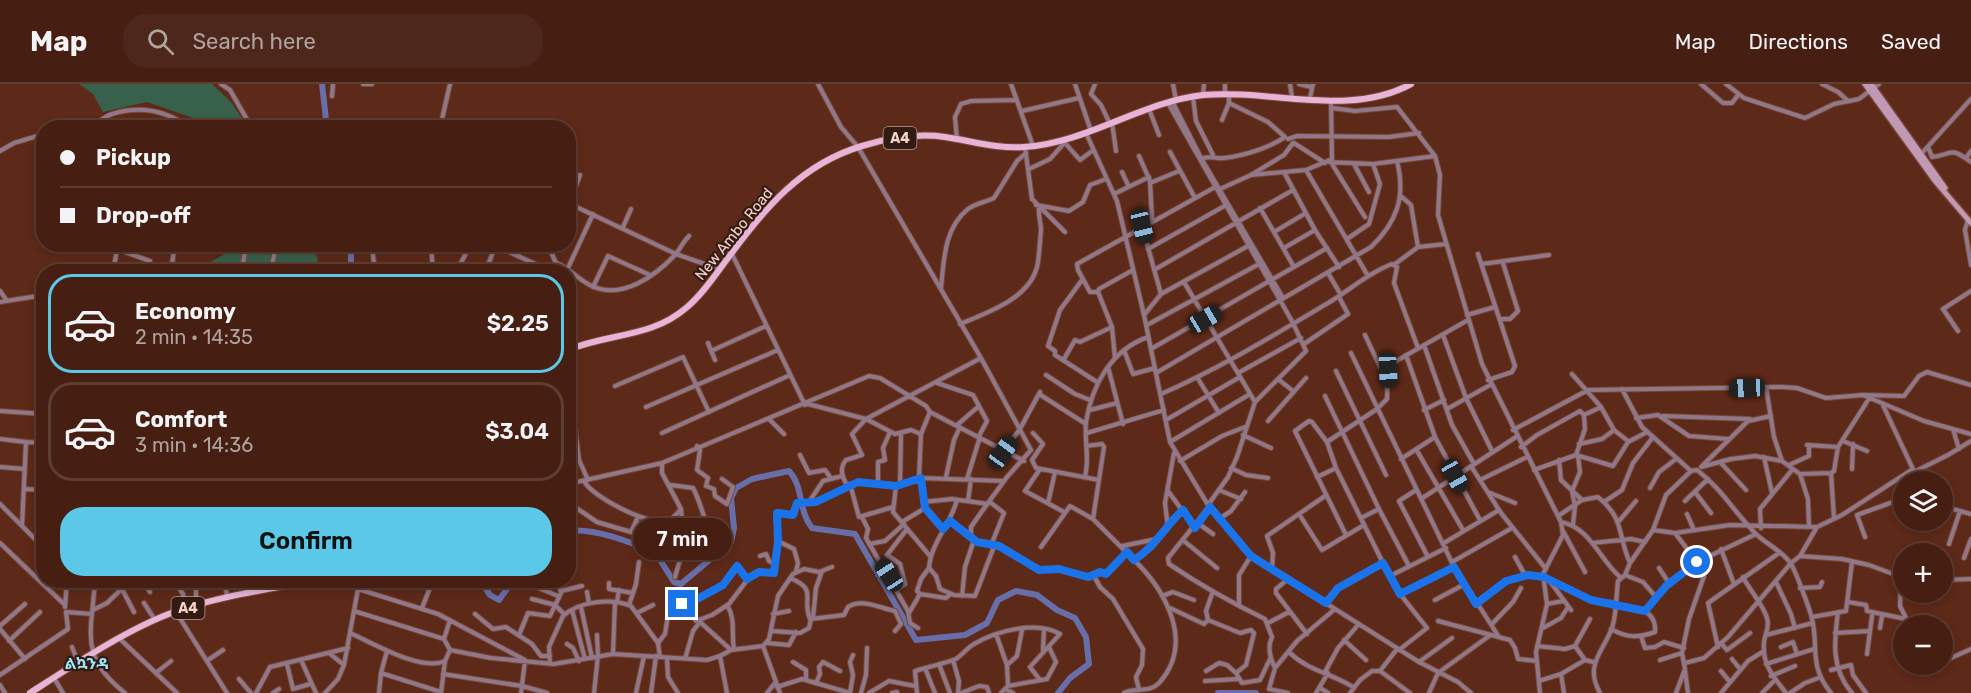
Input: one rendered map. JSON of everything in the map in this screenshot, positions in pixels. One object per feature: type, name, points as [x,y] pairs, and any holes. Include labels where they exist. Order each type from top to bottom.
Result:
[{"type":"main road","name":"New Ambo Road","points":[[576,347],[599,340],[643,332],[666,322],[694,301],[766,208],[787,187],[826,160],[858,147],[879,141],[918,136],[1025,150],[1066,141],[1149,109],[1203,95],[1227,94],[1331,100],[1374,98],[1411,84]]},
{"type":"main road","points":[[1865,84],[1872,88],[1954,202]]},
{"type":"main road","points":[[1872,88],[1969,221]]},
{"type":"main road","name":"A4","points":[[30,693],[78,662],[176,612],[281,588]]},
{"type":"street","points":[[221,84],[230,90],[247,120]]},
{"type":"street","points":[[363,84],[372,84]]},
{"type":"street","points":[[442,120],[450,84]]},
{"type":"street","points":[[818,84],[841,127],[858,147],[1032,450],[1004,481],[971,528],[973,538],[965,567],[962,596]]},
{"type":"street","points":[[1011,84],[1034,147]]},
{"type":"street","points":[[1075,84],[1092,151],[1114,194],[1147,325],[1170,442],[1209,506],[1251,556],[1398,650],[1458,682],[1471,693]]},
{"type":"street","points":[[1095,84],[1091,94],[1101,105],[1111,123],[1116,151]]},
{"type":"street","points":[[1173,84],[1172,102],[1200,159],[1281,299],[1304,344],[1305,355],[1256,402],[1243,435],[1242,446],[1231,468],[1199,524],[1168,558],[1169,564],[1212,594],[1268,623],[1272,637],[1269,642],[1270,658],[1275,668]]},
{"type":"street","points":[[1203,95],[1204,84]]},
{"type":"street","points":[[1222,120],[1230,103],[1225,84]]},
{"type":"street","points":[[1290,84],[1292,97]]},
{"type":"street","points":[[1299,84],[1312,86],[1310,98]]},
{"type":"street","points":[[1701,84],[1723,103],[1732,103],[1738,95]]},
{"type":"street","points":[[1726,84],[1738,95],[1805,118],[1834,104],[1848,102],[1879,84]]},
{"type":"street","points":[[1822,84],[1838,92],[1848,102]]},
{"type":"street","points":[[332,85],[333,96]]},
{"type":"street","points":[[1193,97],[1196,121],[1214,156]]},
{"type":"street","points":[[1022,111],[1079,98]]},
{"type":"street","points":[[1921,154],[1971,99]]},
{"type":"street","points":[[957,140],[955,117],[961,104],[971,101],[1017,100]]},
{"type":"street","points":[[1329,163],[1333,154],[1331,100]]},
{"type":"street","points":[[1230,103],[1268,122],[1286,138],[1329,163],[1365,217]]},
{"type":"street","points":[[1332,108],[1355,111],[1397,107],[1435,156],[1440,175],[1438,214],[1489,382],[1585,572]]},
{"type":"street","points":[[104,120],[113,113],[136,108],[170,115],[178,120]]},
{"type":"street","points":[[1149,109],[1159,135]]},
{"type":"street","points":[[1200,159],[1214,156],[1224,158],[1237,156],[1297,136],[1389,137],[1419,133]]},
{"type":"street","points":[[0,151],[2,146],[36,136]]},
{"type":"street","points":[[1029,169],[1050,159],[1066,141],[1074,156],[1080,160],[1092,151]]},
{"type":"street","points":[[1251,176],[1284,155],[1293,142]]},
{"type":"street","points":[[1928,147],[1932,157],[1950,151],[1971,162]]},
{"type":"street","points":[[941,290],[950,234],[958,219],[976,204],[994,198],[1025,150]]},
{"type":"street","points":[[1025,150],[1032,199],[1065,231]]},
{"type":"street","points":[[1966,158],[1971,151]]},
{"type":"street","points":[[1170,152],[1195,198]]},
{"type":"street","points":[[1139,156],[1149,177],[1152,220]]},
{"type":"street","points":[[1098,292],[1090,292],[1082,280],[1077,264],[1152,220],[1217,187],[1251,176],[1284,174],[1329,163],[1373,164],[1435,156]]},
{"type":"street","points":[[1156,374],[1281,299],[1356,258],[1384,234],[1401,197],[1402,185],[1397,161]]},
{"type":"street","points":[[1354,164],[1369,192]]},
{"type":"street","points":[[1347,239],[1369,224],[1380,184],[1373,164]]},
{"type":"street","points":[[1306,170],[1368,276]]},
{"type":"street","points":[[1150,183],[1179,171]]},
{"type":"street","points":[[1122,172],[1128,185]]},
{"type":"street","points":[[1284,174],[1315,230],[1339,267]]},
{"type":"street","points":[[576,186],[580,176]]},
{"type":"street","points":[[1114,194],[1128,185],[1149,177]]},
{"type":"street","points":[[1037,206],[1069,211],[1083,202],[1090,185],[1106,179]]},
{"type":"street","points":[[1154,270],[1293,190]]},
{"type":"street","points":[[1401,197],[1411,205],[1418,247]]},
{"type":"street","points":[[1148,249],[1227,204]]},
{"type":"street","points":[[960,324],[1013,298],[1031,280],[1037,268],[1041,227],[1037,206]]},
{"type":"street","points":[[576,207],[676,254],[720,269]]},
{"type":"street","points":[[1260,207],[1294,267]]},
{"type":"street","points":[[623,228],[631,208]]},
{"type":"street","points":[[1274,232],[1306,213]]},
{"type":"street","points":[[576,251],[593,214]]},
{"type":"street","points":[[1969,221],[1965,230],[1971,265]]},
{"type":"street","points":[[1142,226],[1161,294]]},
{"type":"street","points":[[1284,248],[1315,230]]},
{"type":"street","points":[[576,277],[593,286],[619,290],[635,285],[676,254],[689,236]]},
{"type":"street","points":[[1161,394],[1229,360],[1340,296],[1376,270],[1395,264],[1418,247],[1446,244]]},
{"type":"street","points":[[1144,315],[1161,294],[1250,245]]},
{"type":"street","points":[[1151,349],[1327,248]]},
{"type":"street","points":[[129,252],[150,261]]},
{"type":"street","points":[[172,264],[174,252]]},
{"type":"street","points":[[511,252],[536,264]]},
{"type":"street","points":[[551,252],[556,263]]},
{"type":"street","points":[[731,254],[806,404],[866,419],[890,432],[901,433],[910,430],[921,434]]},
{"type":"street","points":[[1447,409],[1514,369],[1478,254]]},
{"type":"street","points":[[1482,264],[1503,263],[1549,255]]},
{"type":"street","points":[[593,286],[608,256],[650,275]]},
{"type":"street","points":[[1500,319],[1510,319],[1518,311],[1503,263]]},
{"type":"street","points":[[1147,325],[1260,264]]},
{"type":"street","points":[[1395,264],[1398,269],[1394,283],[1418,348]]},
{"type":"street","points":[[1098,292],[1099,289],[1133,270]]},
{"type":"street","points":[[1304,344],[1348,315],[1328,273]]},
{"type":"street","points":[[1082,280],[1060,310],[1048,345],[1055,350],[1055,355],[1097,382]]},
{"type":"street","points":[[1184,282],[1256,402]]},
{"type":"street","points":[[0,291],[7,301]]},
{"type":"street","points":[[1958,331],[1943,309],[1971,291]]},
{"type":"street","points":[[1098,292],[1112,327],[1115,358]]},
{"type":"street","points":[[0,302],[36,296]]},
{"type":"street","points":[[1327,442],[1377,410],[1387,399],[1388,370],[1391,364],[1443,335],[1468,317],[1495,307]]},
{"type":"street","points":[[711,351],[766,326]]},
{"type":"street","points":[[1064,359],[1075,340],[1080,342],[1112,327]]},
{"type":"street","points":[[1365,335],[1381,369],[1388,370]]},
{"type":"street","points":[[1443,335],[1466,398],[1492,451]]},
{"type":"street","points":[[1084,476],[1088,460],[1086,424],[1090,400],[1097,382],[1108,366],[1124,350],[1132,343],[1148,337]]},
{"type":"street","points":[[1166,420],[1301,338]]},
{"type":"street","points":[[708,343],[715,360]]},
{"type":"street","points":[[1424,345],[1452,425],[1480,480],[1512,528],[1546,569]]},
{"type":"street","points":[[646,407],[778,350]]},
{"type":"street","points":[[1124,350],[1133,374],[1155,368]]},
{"type":"street","points":[[1351,353],[1453,564],[1476,604],[1499,637]]},
{"type":"street","points":[[1406,355],[1435,436],[1480,520]]},
{"type":"street","points":[[615,386],[681,356],[709,412]]},
{"type":"street","points":[[918,628],[912,626],[897,590],[864,535],[868,529],[862,517],[858,516],[848,485],[842,476],[844,462],[862,455],[852,434],[866,419],[981,358]]},
{"type":"street","points":[[1108,366],[1123,424]]},
{"type":"street","points":[[1335,371],[1386,475]]},
{"type":"street","points":[[1513,430],[1588,390],[1793,387],[1826,398],[1863,395],[1904,396],[1919,376],[1927,372],[1971,385]]},
{"type":"street","points":[[1572,374],[1601,407],[1614,430],[1628,441]]},
{"type":"street","points":[[662,433],[790,375]]},
{"type":"street","points":[[1046,375],[1075,394],[1090,400]]},
{"type":"street","points":[[576,483],[662,462],[869,376],[880,378],[927,406],[930,412],[1024,461]]},
{"type":"street","points":[[1197,377],[1219,413]]},
{"type":"street","points":[[1268,421],[1306,378]]},
{"type":"street","points":[[1278,379],[1293,391]]},
{"type":"street","points":[[936,383],[970,393],[987,421],[979,437],[969,479],[968,501]]},
{"type":"street","points":[[1766,387],[1774,437],[1782,461]]},
{"type":"street","points":[[1622,389],[1636,418],[1647,432],[1691,471]]},
{"type":"street","points":[[1003,452],[1020,429],[1040,393],[1086,424]]},
{"type":"street","points":[[1170,442],[1250,394]]},
{"type":"street","points":[[1863,395],[1924,421],[1971,434]]},
{"type":"street","points":[[1325,396],[1409,566]]},
{"type":"street","points":[[1600,693],[1593,662],[1611,629],[1623,576],[1653,530],[1666,495],[1691,471],[1745,457],[1764,457],[1782,461],[1800,474],[1834,471],[1839,447],[1870,397]]},
{"type":"street","points":[[1424,410],[1444,400]]},
{"type":"street","points":[[1881,402],[1913,470]]},
{"type":"street","points":[[1090,410],[1117,403]]},
{"type":"street","points":[[946,477],[959,426],[979,406]]},
{"type":"street","points":[[1584,415],[1601,407]]},
{"type":"street","points":[[1088,433],[1164,410]]},
{"type":"street","points":[[0,411],[36,413]]},
{"type":"street","points":[[1521,447],[1576,412],[1580,411],[1584,415],[1585,429],[1578,444],[1577,456],[1580,472],[1572,491],[1575,506],[1573,525]]},
{"type":"street","points":[[930,412],[921,434],[920,478],[925,508],[943,529]]},
{"type":"street","points":[[1636,418],[1658,415],[1751,419],[1771,416]]},
{"type":"street","points":[[1663,416],[1689,436],[1728,439]]},
{"type":"street","points":[[769,419],[784,434]]},
{"type":"street","points":[[1699,469],[1751,419]]},
{"type":"street","points":[[1346,535],[1295,431],[1309,421],[1327,442],[1336,468],[1400,594],[1427,628],[1398,650],[1380,671]]},
{"type":"street","points":[[1180,461],[1222,436],[1247,426]]},
{"type":"street","points":[[1953,429],[1959,449]]},
{"type":"street","points":[[1578,444],[1602,439],[1614,430]]},
{"type":"street","points":[[878,484],[878,462],[885,459],[883,448],[890,432]]},
{"type":"street","points":[[1534,470],[1577,456],[1612,466],[1628,441],[1647,432]]},
{"type":"street","points":[[893,507],[897,496],[901,433]]},
{"type":"street","points":[[1033,433],[1043,444],[1032,460],[1033,466],[1099,480]]},
{"type":"street","points":[[576,435],[579,460],[591,492],[637,518],[657,522],[667,521],[681,509]]},
{"type":"street","points":[[1243,435],[1271,448]]},
{"type":"street","points":[[1401,459],[1435,436]]},
{"type":"street","points":[[1421,499],[1516,437]]},
{"type":"street","points":[[1604,502],[1622,490],[1633,463],[1653,437]]},
{"type":"street","points":[[0,439],[36,443]]},
{"type":"street","points":[[1843,441],[1867,451]]},
{"type":"street","points":[[1653,530],[1675,533],[1730,525],[1750,528],[1817,527],[1913,470],[1971,441]]},
{"type":"street","points":[[22,526],[26,442]]},
{"type":"street","points":[[1852,444],[1852,470]]},
{"type":"street","points":[[1086,446],[1104,445],[1093,519]]},
{"type":"street","points":[[1789,465],[1809,456],[1808,445],[1839,447]]},
{"type":"street","points":[[697,446],[700,450],[697,470],[708,478],[705,486],[714,489],[715,496],[727,504],[733,488],[722,479]]},
{"type":"street","points":[[1416,449],[1464,530]]},
{"type":"street","points":[[1169,523],[1165,503],[1174,452]]},
{"type":"street","points":[[800,454],[809,473],[825,470],[830,477]]},
{"type":"street","points":[[1480,480],[1527,457]]},
{"type":"street","points":[[1764,457],[1772,493]]},
{"type":"street","points":[[1650,488],[1659,472],[1676,459]]},
{"type":"street","points":[[1559,460],[1562,480],[1582,500]]},
{"type":"street","points":[[662,462],[662,473],[671,485],[681,509],[683,544],[675,577]]},
{"type":"street","points":[[1720,462],[1746,490]]},
{"type":"street","points":[[0,467],[25,469]]},
{"type":"street","points":[[1231,468],[1246,474],[1268,478]]},
{"type":"street","points":[[1317,477],[1336,468]]},
{"type":"street","points":[[1041,469],[1025,491],[1064,512]]},
{"type":"street","points":[[1699,469],[1732,503],[1750,528],[1791,563],[1812,617],[1814,648],[1821,677],[1830,692]]},
{"type":"street","points":[[1761,528],[1760,509],[1792,470]]},
{"type":"street","points":[[1048,503],[1055,471]]},
{"type":"street","points":[[1831,472],[1834,518]]},
{"type":"street","points":[[1800,474],[1808,499],[1809,527]]},
{"type":"street","points":[[807,501],[820,484],[830,477],[842,476]]},
{"type":"street","points":[[685,659],[694,628],[699,621],[727,605],[747,579],[759,572],[774,573],[778,541],[776,515],[779,512],[793,515],[797,503],[816,502],[848,485],[866,482],[898,486],[920,478],[946,477],[1004,481]]},
{"type":"street","points":[[1684,501],[1708,479]]},
{"type":"street","points":[[671,485],[693,488],[715,545]]},
{"type":"street","points":[[24,489],[36,490]]},
{"type":"street","points":[[1167,490],[1195,528]]},
{"type":"street","points":[[1219,490],[1241,499]]},
{"type":"street","points":[[1416,490],[1399,501],[1428,557]]},
{"type":"street","points":[[1219,519],[1231,511],[1245,492]]},
{"type":"street","points":[[1487,492],[1515,503]]},
{"type":"street","points":[[1695,492],[1711,513]]},
{"type":"street","points":[[1272,569],[1273,553],[1267,536],[1325,496]]},
{"type":"street","points":[[1558,516],[1582,500],[1598,497],[1619,521],[1622,540],[1630,563]]},
{"type":"street","points":[[923,502],[957,500],[989,503],[1004,513],[976,595],[972,598],[951,594],[940,589],[936,576],[929,568]]},
{"type":"street","points":[[920,594],[917,591],[919,583],[929,568],[930,556],[943,529],[950,521],[957,500]]},
{"type":"street","points":[[1857,515],[1893,500]]},
{"type":"street","points":[[1619,521],[1636,501]]},
{"type":"street","points":[[0,504],[36,540]]},
{"type":"street","points":[[1041,547],[1064,512],[1073,506],[1093,519],[1122,546],[1170,608],[1176,628],[1172,658],[1159,683],[1124,693]]},
{"type":"street","points":[[862,517],[893,507]]},
{"type":"street","points":[[893,507],[930,556]]},
{"type":"street","points":[[1853,507],[1865,537]]},
{"type":"street","points":[[576,508],[601,524],[631,532],[681,556],[700,556],[723,538]]},
{"type":"street","points":[[869,544],[885,541],[903,523],[925,508]]},
{"type":"street","points":[[1361,518],[1379,509]]},
{"type":"street","points":[[1953,509],[1971,514]]},
{"type":"street","points":[[1134,560],[1158,539],[1169,523],[1183,510]]},
{"type":"street","points":[[1390,576],[1428,557],[1464,530],[1499,510]]},
{"type":"street","points":[[1949,543],[1960,511]]},
{"type":"street","points":[[1299,514],[1322,550],[1364,525]]},
{"type":"street","points":[[1687,514],[1694,530]]},
{"type":"street","points":[[631,532],[637,518]]},
{"type":"street","points":[[637,518],[646,531],[683,544]]},
{"type":"street","points":[[950,521],[973,538],[993,544],[1039,570],[1059,569],[1088,577],[1094,576],[1100,572],[1108,573],[1127,552]]},
{"type":"street","points":[[1561,522],[1573,525],[1592,543],[1610,569],[1623,576],[1640,580],[1656,597]]},
{"type":"street","points":[[1199,524],[1213,534]]},
{"type":"street","points":[[1685,663],[1704,658],[1719,645],[1791,563],[1800,556],[1817,527]]},
{"type":"street","points":[[1400,594],[1512,528]]},
{"type":"street","points":[[880,561],[887,556],[908,529]]},
{"type":"street","points":[[1540,693],[1537,646],[1547,604],[1546,569],[1560,543],[1563,530]]},
{"type":"street","points":[[1675,533],[1704,572],[1703,581],[1693,603],[1683,650],[1688,693]]},
{"type":"street","points":[[1645,611],[1669,583],[1697,562],[1756,534]]},
{"type":"street","points":[[1122,546],[1158,539]]},
{"type":"street","points":[[1592,543],[1636,539],[1645,542]]},
{"type":"street","points":[[1964,558],[1971,539]]},
{"type":"street","points":[[778,541],[794,549],[798,563],[796,571],[778,596],[772,614],[771,631],[765,644],[780,693]]},
{"type":"street","points":[[1184,541],[1217,568]]},
{"type":"street","points":[[0,543],[36,577]]},
{"type":"street","points":[[1721,549],[1734,584]]},
{"type":"street","points":[[1750,633],[1726,650],[1719,645],[1708,603],[1779,553]]},
{"type":"street","points":[[760,556],[766,554],[775,564]]},
{"type":"street","points":[[887,556],[900,564],[905,584],[897,590]]},
{"type":"street","points":[[1239,606],[1239,575],[1243,565],[1251,556]]},
{"type":"street","points":[[1800,556],[1830,557],[1893,575]]},
{"type":"street","points":[[1515,557],[1525,575]]},
{"type":"street","points":[[629,605],[639,562]]},
{"type":"street","points":[[1812,617],[1845,612],[1852,562]]},
{"type":"street","points":[[1326,603],[1338,588],[1383,563]]},
{"type":"street","points":[[658,643],[665,634],[669,609],[699,598],[723,585],[737,566],[747,579]]},
{"type":"street","points":[[796,571],[808,569],[822,571],[832,567]]},
{"type":"street","points":[[1659,568],[1669,583]]},
{"type":"street","points":[[771,631],[807,630],[822,571]]},
{"type":"street","points":[[1476,604],[1506,581],[1525,575],[1546,578],[1591,600],[1645,611],[1654,619],[1656,628],[1655,632],[1627,637],[1611,629]]},
{"type":"street","points":[[1094,576],[1100,587],[1113,599],[1143,650],[1142,665],[1136,677],[1139,690]]},
{"type":"street","points":[[1743,577],[1768,621],[1764,651],[1766,664],[1773,679],[1788,693],[1804,683],[1821,677]]},
{"type":"street","points":[[789,578],[807,589],[811,619]]},
{"type":"street","points":[[1543,628],[1561,618],[1569,609],[1546,578]]},
{"type":"street","points":[[1288,579],[1276,591],[1307,634]]},
{"type":"street","points":[[1953,580],[1971,579]]},
{"type":"street","points":[[1776,581],[1795,628]]},
{"type":"street","points":[[1800,588],[1820,587],[1822,582]]},
{"type":"street","points":[[609,583],[609,589],[633,593]]},
{"type":"street","points":[[1435,600],[1465,584]]},
{"type":"street","points":[[576,587],[582,586]]},
{"type":"street","points":[[47,588],[65,605]]},
{"type":"street","points":[[0,675],[68,629],[65,605],[66,588]]},
{"type":"street","points":[[94,588],[92,655],[107,677],[125,693]]},
{"type":"street","points":[[147,588],[150,592]]},
{"type":"street","points":[[179,588],[183,594],[185,609]]},
{"type":"street","points":[[196,588],[196,606]]},
{"type":"street","points":[[226,588],[227,599]]},
{"type":"street","points":[[247,588],[248,595]]},
{"type":"street","points":[[422,608],[430,588]]},
{"type":"street","points":[[539,588],[558,596]]},
{"type":"street","points":[[519,635],[528,613],[550,616],[561,591],[574,588]]},
{"type":"street","points":[[1492,624],[1513,603],[1521,588]]},
{"type":"street","points":[[66,612],[93,612],[122,589],[134,612]]},
{"type":"street","points":[[325,693],[338,679],[344,665],[358,590],[422,608],[450,620],[525,661]]},
{"type":"street","points":[[613,654],[616,602],[619,590]]},
{"type":"street","points":[[587,592],[589,603]]},
{"type":"street","points":[[1162,596],[1173,592],[1194,600]]},
{"type":"street","points":[[920,594],[946,598],[951,594]]},
{"type":"street","points":[[900,620],[908,616],[920,594]]},
{"type":"street","points":[[1208,620],[1206,611],[1212,594]]},
{"type":"street","points":[[532,599],[555,605],[564,614]]},
{"type":"street","points":[[1547,604],[1563,601]]},
{"type":"street","points":[[550,664],[549,646],[564,614],[589,603],[616,602],[629,605],[658,643],[658,657],[651,693]]},
{"type":"street","points":[[1848,602],[1866,605],[1868,611],[1893,617]]},
{"type":"street","points":[[144,603],[155,621]]},
{"type":"street","points":[[811,619],[844,615],[848,607],[856,603],[893,611],[901,624],[895,631]]},
{"type":"street","points":[[25,604],[0,628],[25,659]]},
{"type":"street","points":[[637,613],[653,605]]},
{"type":"street","points":[[727,605],[733,615],[733,649]]},
{"type":"street","points":[[581,607],[592,658]]},
{"type":"street","points":[[1170,608],[1204,624],[1208,620]]},
{"type":"street","points":[[1288,693],[1269,689],[1275,668],[1307,634],[1335,609]]},
{"type":"street","points":[[572,610],[585,659]]},
{"type":"street","points":[[354,611],[384,618],[444,639],[450,650],[482,657],[550,664],[613,654],[707,660],[733,649],[765,644],[789,645],[796,632]]},
{"type":"street","points":[[772,614],[789,611]]},
{"type":"street","points":[[9,641],[40,612]]},
{"type":"street","points":[[176,612],[227,693]]},
{"type":"street","points":[[1268,623],[1289,612]]},
{"type":"street","points":[[1838,612],[1835,633],[1837,668],[1843,682],[1852,693]]},
{"type":"street","points":[[691,613],[696,621],[699,621],[733,649]]},
{"type":"street","points":[[475,614],[493,629],[506,627],[519,635],[542,656],[550,656]]},
{"type":"street","points":[[1867,654],[1872,616]]},
{"type":"street","points":[[1880,628],[1882,616]]},
{"type":"street","points":[[444,639],[450,620]]},
{"type":"street","points":[[1208,620],[1240,633],[1251,630],[1254,633],[1246,665],[1236,674]]},
{"type":"street","points":[[1537,646],[1565,649],[1575,646],[1590,620]]},
{"type":"street","points":[[1438,621],[1499,637],[1512,643],[1518,659],[1537,661]]},
{"type":"street","points":[[1766,635],[1813,624]]},
{"type":"street","points":[[1316,693],[1344,640],[1358,625]]},
{"type":"street","points":[[1043,651],[1044,629]]},
{"type":"street","points":[[917,693],[915,672],[953,660],[971,645],[996,634],[1022,630],[1044,629],[1060,635],[1030,667],[1040,680]]},
{"type":"street","points":[[1007,665],[1017,656],[1022,630]]},
{"type":"street","points":[[1835,633],[1870,631]]},
{"type":"street","points":[[350,633],[387,651],[431,664],[445,661]]},
{"type":"street","points":[[996,634],[1007,665],[1005,689]]},
{"type":"street","points":[[594,693],[598,656],[597,635]]},
{"type":"street","points":[[1429,693],[1438,673],[1489,636]]},
{"type":"street","points":[[1641,636],[1646,648],[1655,647],[1664,642],[1683,650]]},
{"type":"street","points":[[1419,662],[1452,638]]},
{"type":"street","points":[[120,639],[177,693]]},
{"type":"street","points":[[1344,640],[1366,660]]},
{"type":"street","points":[[1781,647],[1793,642],[1797,654]]},
{"type":"street","points":[[567,644],[573,648],[579,661]]},
{"type":"street","points":[[1005,689],[1047,679],[1056,664],[1049,646]]},
{"type":"street","points":[[1575,646],[1585,660],[1593,662]]},
{"type":"street","points":[[72,647],[78,662]]},
{"type":"street","points":[[256,693],[268,668],[348,648]]},
{"type":"street","points":[[861,693],[866,675],[867,648]]},
{"type":"street","points":[[1766,664],[1814,648]]},
{"type":"street","points":[[1953,657],[1971,649]]},
{"type":"street","points":[[208,660],[223,650]]},
{"type":"street","points":[[381,673],[441,692],[445,661],[450,650]]},
{"type":"street","points":[[1660,660],[1683,650]]},
{"type":"street","points":[[379,693],[387,651]]},
{"type":"street","points":[[1721,693],[1740,669],[1764,651]]},
{"type":"street","points":[[1289,652],[1310,670],[1326,673],[1353,687]]},
{"type":"street","points":[[329,653],[344,665]]},
{"type":"street","points":[[767,693],[776,685],[800,679],[850,693],[854,675],[850,662],[853,655]]},
{"type":"street","points":[[636,693],[644,656]]},
{"type":"street","points":[[720,656],[727,693]]},
{"type":"street","points":[[667,658],[668,677],[678,693]]},
{"type":"street","points":[[1205,681],[1238,679],[1247,684],[1260,680],[1270,658]]},
{"type":"street","points":[[1732,659],[1740,669]]},
{"type":"street","points":[[301,660],[316,693]]},
{"type":"street","points":[[953,660],[959,681],[959,693],[984,685],[989,693]]},
{"type":"street","points":[[1539,681],[1561,674],[1585,660]]},
{"type":"street","points":[[157,672],[171,661]]},
{"type":"street","points":[[521,693],[525,661]]},
{"type":"street","points":[[793,662],[806,670],[806,679]]},
{"type":"street","points":[[816,683],[822,663],[840,671]]},
{"type":"street","points":[[1206,671],[1219,663],[1227,665],[1238,679]]},
{"type":"street","points":[[286,664],[293,691],[310,684]]},
{"type":"street","points":[[939,664],[950,693]]},
{"type":"street","points":[[1831,670],[1851,665],[1853,675],[1866,693]]},
{"type":"street","points":[[1762,693],[1773,679],[1795,666]]},
{"type":"street","points":[[925,668],[935,693]]},
{"type":"street","points":[[1676,693],[1685,669]]},
{"type":"street","points":[[1350,693],[1353,687],[1371,671],[1380,671],[1410,693]]},
{"type":"street","points":[[1721,671],[1731,682]]},
{"type":"street","points":[[1561,674],[1564,693]]},
{"type":"street","points":[[443,675],[522,686],[547,693]]},
{"type":"street","points":[[54,677],[63,693]]},
{"type":"street","points":[[239,679],[251,693]]},
{"type":"street","points":[[869,693],[889,681],[915,686]]},
{"type":"street","points":[[0,685],[5,693]]},
{"type":"street","points":[[1320,688],[1328,693]]},
{"type":"street","points":[[273,693],[279,689]]},
{"type":"street","points":[[1005,689],[1013,693]]},
{"type":"green space","points":[[79,84],[212,84],[231,102],[243,120],[199,120],[147,102],[103,112],[93,94]]},
{"type":"green space","points":[[225,252],[311,252],[317,256],[318,264],[206,264]]},
{"type":"waterway","points":[[322,84],[326,120]]},
{"type":"waterway","points":[[351,252],[351,264]]},
{"type":"waterway","points":[[576,531],[624,540],[655,552],[674,582],[681,584],[731,542],[734,528],[731,498],[736,488],[752,479],[789,471],[797,484],[805,514],[812,528],[855,534],[916,640],[965,635],[987,623],[998,600],[1016,591],[1037,595],[1057,610],[1075,618],[1086,637],[1089,664],[1070,678],[1058,693]]},
{"type":"waterway","points":[[485,588],[490,595],[499,600],[507,588]]},
{"type":"waterway","points":[[1218,693],[1256,693]]},
{"type":"district","name":"ልኳንዳ","points":[[87,663]]},
{"type":"route","points":[[682,604],[708,594],[723,585],[737,566],[747,579],[759,572],[774,573],[778,541],[777,513],[791,516],[795,514],[797,503],[816,502],[846,485],[858,482],[896,486],[919,478],[921,478],[925,508],[943,529],[950,521],[977,542],[992,543],[1008,550],[1039,570],[1070,570],[1088,577],[1100,572],[1108,573],[1127,552],[1134,560],[1139,558],[1151,548],[1168,528],[1169,523],[1183,510],[1195,528],[1210,507],[1251,556],[1326,603],[1338,588],[1383,563],[1400,594],[1454,567],[1476,604],[1506,581],[1528,575],[1544,577],[1591,600],[1616,603],[1616,607],[1640,608],[1645,611],[1666,586],[1697,562]]}]
